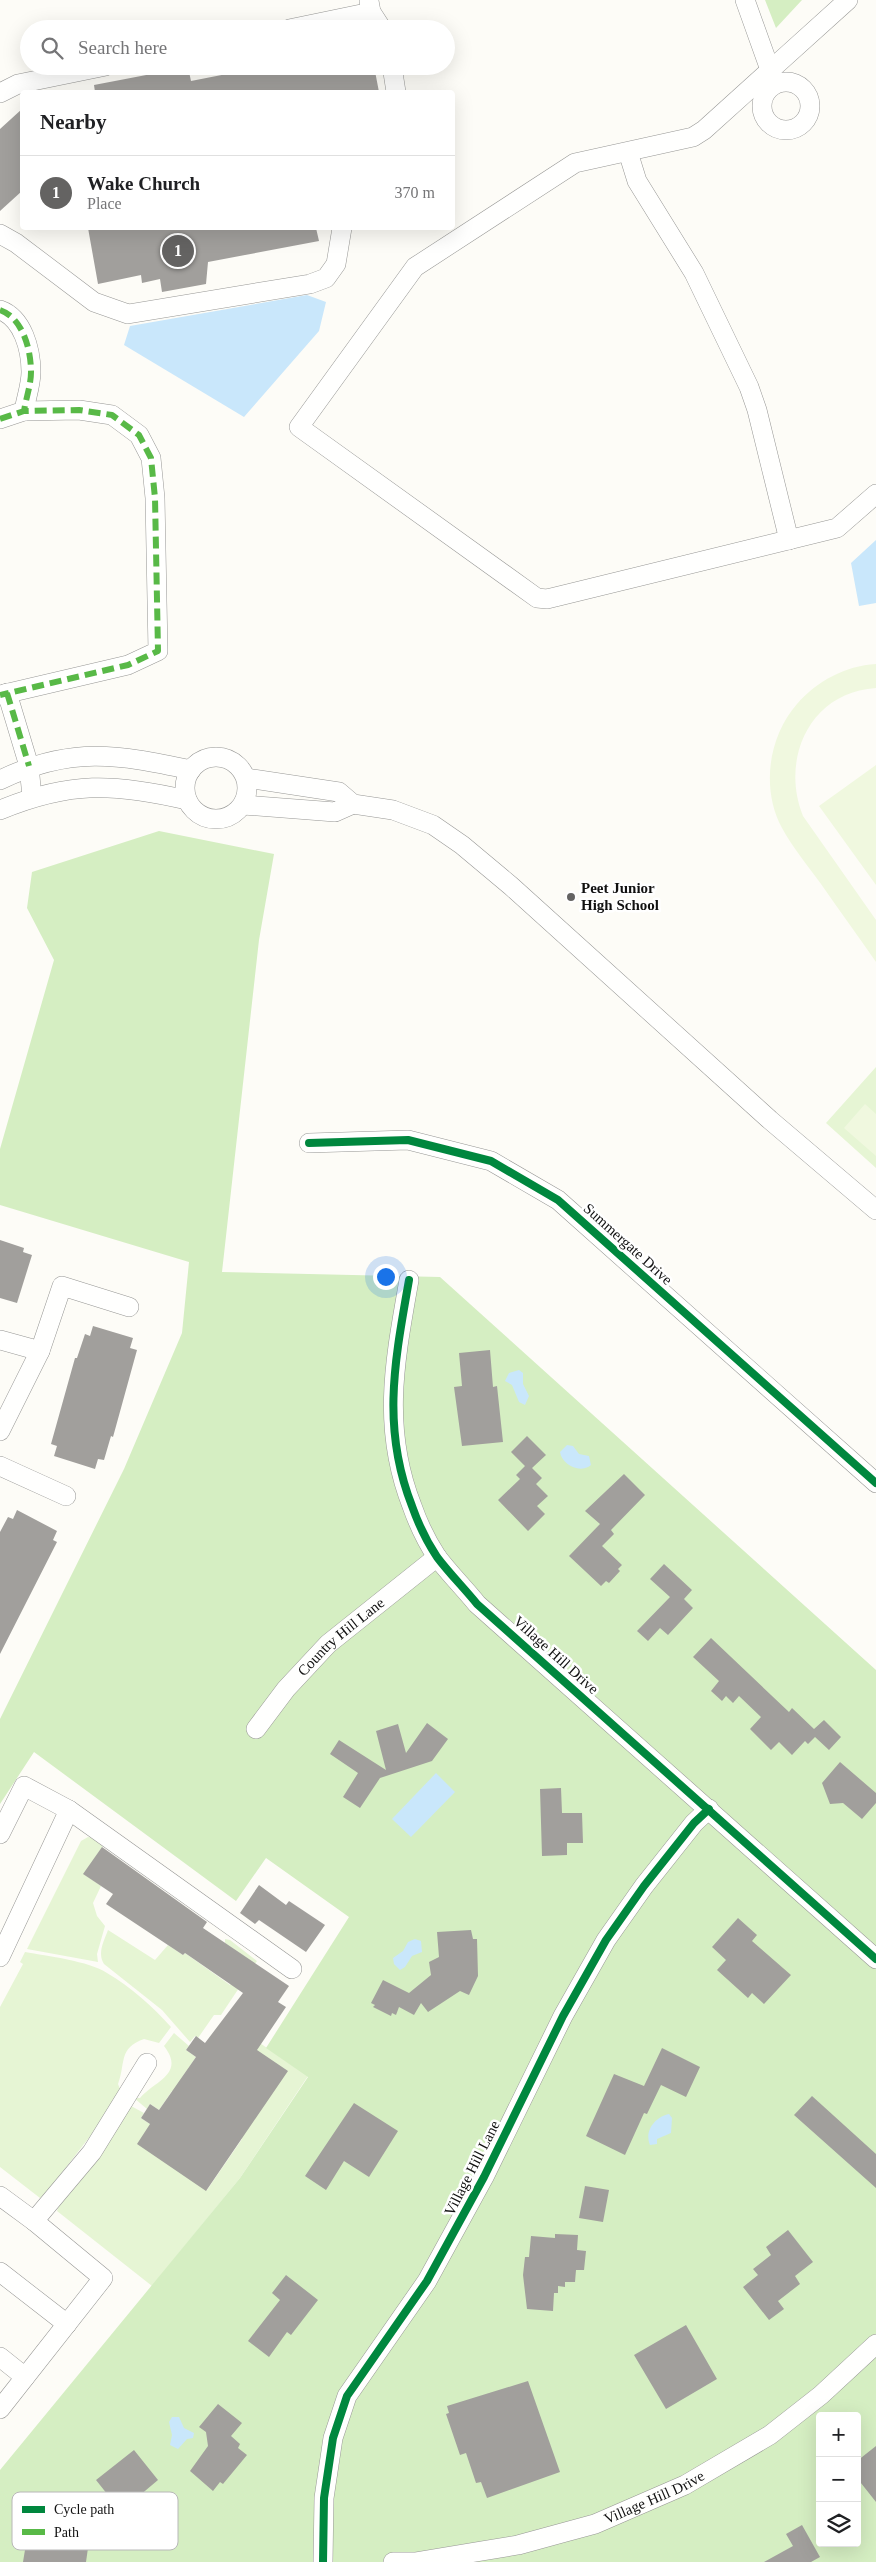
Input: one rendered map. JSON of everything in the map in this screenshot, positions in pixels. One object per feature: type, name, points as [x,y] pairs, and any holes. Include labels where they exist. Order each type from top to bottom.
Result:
[{"type":"street","points":[[745,0],[773,78]]},
{"type":"street","points":[[848,0],[773,78],[693,137],[575,163],[561,170],[416,267],[299,427],[537,598],[547,600],[837,528],[876,494]]},
{"type":"street","points":[[321,20],[370,6],[377,20]]},
{"type":"street","points":[[0,93],[18,84],[62,75]]},
{"type":"street","points":[[393,75],[396,90]]},
{"type":"street","points":[[628,152],[637,181],[694,273],[749,387],[789,540]]},
{"type":"street","points":[[0,234],[16,243],[94,302],[128,314],[310,284],[326,278],[336,264],[342,230]]},
{"type":"street","points":[[0,310],[6,312],[24,332],[31,372],[24,410]]},
{"type":"street","points":[[0,419],[24,410],[79,410],[112,415],[139,435],[151,458],[155,498],[158,651],[128,665],[3,694],[29,766],[32,797]]},
{"type":"street","points":[[0,780],[29,766],[80,756],[115,756],[191,770]]},
{"type":"street","points":[[214,756],[228,758],[239,766],[246,778],[247,797],[235,814],[213,819],[198,813],[187,800],[185,784],[191,770],[201,760],[214,756]]},
{"type":"street","points":[[246,778],[339,792],[353,804],[394,810],[433,824],[462,845],[770,1120],[876,1210]]},
{"type":"street","points":[[0,810],[32,797],[79,786],[125,788],[187,800]]},
{"type":"street","points":[[243,805],[335,812],[353,804]]},
{"type":"street","name":"Summergate Drive","points":[[309,1143],[408,1140],[491,1161],[558,1200],[876,1483]]},
{"type":"street","name":"Village Hill Drive","points":[[409,1280],[394,1360],[391,1403],[394,1443],[403,1484],[418,1522],[437,1556],[477,1604],[876,1959]]},
{"type":"street","points":[[0,1431],[40,1351],[62,1286],[129,1307]]},
{"type":"street","points":[[0,1340],[40,1351]]},
{"type":"street","points":[[0,1466],[66,1496]]},
{"type":"street","name":"Country Hill Lane","points":[[256,1729],[286,1689],[328,1644],[437,1556]]},
{"type":"street","points":[[0,1834],[24,1786],[69,1810],[292,1969]]},
{"type":"street","name":"Village Hill Lane","points":[[323,2562],[324,2498],[333,2438],[347,2396],[427,2281],[484,2177],[563,2016],[606,1940],[644,1886],[694,1824],[709,1809]]},
{"type":"street","points":[[0,1956],[69,1810]]},
{"type":"street","points":[[34,2221],[92,2152],[147,2063]]},
{"type":"street","points":[[0,2196],[104,2278],[0,2409]]},
{"type":"street","points":[[0,2272],[67,2324]]},
{"type":"street","name":"Village Hill Drive","points":[[393,2562],[415,2562],[518,2545],[596,2524],[685,2485],[770,2435],[821,2395],[876,2344]]},
{"type":"street","points":[[0,2358],[25,2377]]},
{"type":"green space","points":[[765,0],[802,0],[776,28]]},
{"type":"green space","points":[[876,664],[876,688],[853,692],[834,702],[818,715],[806,732],[799,752],[795,773],[797,794],[803,816],[876,920],[876,962],[786,835],[775,813],[771,797],[770,780],[774,747],[779,732],[797,704],[813,688],[832,676],[853,668]]},
{"type":"green space","points":[[876,765],[876,885],[819,806]]},
{"type":"green space","points":[[159,831],[274,854],[259,940],[222,1272],[440,1277],[876,1670],[876,2562],[0,2562],[0,2470],[240,2178],[308,2077],[266,2048],[349,1917],[266,1858],[236,1901],[34,1752],[0,1804],[0,1719],[124,1469],[182,1333],[189,1262],[0,1205],[0,1149],[54,960],[27,908],[32,872]]},
{"type":"green space","points":[[876,1067],[876,1168],[826,1123]]},
{"type":"green space","points":[[865,1104],[876,1114],[876,1156],[844,1128]]},
{"type":"green space","points":[[88,1837],[107,1840],[84,1874],[101,1886],[93,1903],[97,1916],[105,1926],[97,1954],[98,1962],[27,1949],[81,1841]]},
{"type":"green space","points":[[108,1930],[155,1960],[168,1945],[183,1955],[185,1953],[230,1985],[248,1959],[225,1943],[225,1939],[230,1940],[257,1961],[221,2015],[214,2015],[198,2038],[195,2036],[190,2042],[162,2010],[104,1964],[101,1951]]},
{"type":"green space","points":[[25,1952],[90,1965],[99,1969],[133,1991],[171,2027],[159,2043],[144,2039],[130,2047],[126,2052],[118,2084],[120,2089],[91,2135],[47,2192],[40,2198],[0,2167],[0,2007],[23,1964],[20,1962]]},
{"type":"green space","points":[[244,2032],[308,2076],[240,2178],[152,2286],[57,2211],[58,2208],[131,2106],[144,2113],[141,2118],[150,2124],[207,2190],[242,2139],[172,2091],[159,2110],[150,2104],[147,2109],[134,2098],[140,2098],[166,2076],[170,2070],[172,2064],[170,2056],[164,2046],[174,2033],[189,2046],[186,2050],[196,2057],[183,2076],[240,2038]]},
{"type":"water","points":[[307,295],[326,302],[319,331],[244,417],[124,345],[130,326]]},
{"type":"water","points":[[876,540],[876,603],[859,606],[851,563]]},
{"type":"water","points":[[519,1370],[523,1373],[523,1384],[529,1396],[525,1405],[519,1402],[512,1385],[505,1381],[509,1373]]},
{"type":"water","points":[[567,1445],[573,1446],[579,1454],[589,1456],[591,1465],[582,1469],[572,1467],[564,1461],[560,1452]]},
{"type":"water","points":[[436,1773],[455,1792],[411,1837],[392,1819]]},
{"type":"water","points":[[415,1939],[421,1941],[422,1952],[412,1956],[405,1967],[400,1970],[394,1964],[393,1958],[403,1951],[408,1942]]},
{"type":"water","points":[[669,2114],[672,2118],[671,2133],[657,2139],[657,2144],[650,2145],[648,2135],[652,2125],[659,2118]]},
{"type":"water","points":[[172,2417],[179,2417],[184,2428],[194,2433],[193,2438],[187,2439],[178,2449],[170,2445],[172,2435],[169,2422]]},
{"type":"building","points":[[146,75],[190,75],[191,81],[222,75],[376,75],[379,90],[95,90],[94,85]]},
{"type":"building","points":[[20,111],[20,193],[0,211],[0,129]]},
{"type":"building","points":[[88,230],[316,230],[319,241],[208,262],[206,284],[162,292],[160,279],[142,283],[141,275],[98,284]]},
{"type":"building","points":[[0,1240],[24,1248],[23,1252],[32,1255],[17,1303],[0,1298]]},
{"type":"building","points":[[93,1326],[133,1338],[130,1348],[137,1350],[113,1437],[111,1436],[104,1460],[98,1459],[95,1469],[54,1456],[57,1446],[51,1444],[75,1358],[77,1358],[85,1334],[90,1336]]},
{"type":"building","points":[[490,1350],[493,1387],[497,1386],[503,1442],[462,1446],[454,1387],[462,1386],[459,1353]]},
{"type":"building","points":[[527,1436],[546,1455],[532,1468],[542,1478],[536,1484],[548,1496],[537,1506],[545,1514],[528,1531],[498,1500],[520,1479],[516,1475],[525,1466],[511,1452]]},
{"type":"building","points":[[624,1474],[645,1495],[611,1530],[614,1534],[602,1546],[622,1565],[618,1569],[620,1571],[609,1583],[606,1581],[601,1586],[569,1556],[600,1524],[585,1511]]},
{"type":"building","points":[[17,1510],[57,1531],[53,1540],[57,1542],[0,1654],[0,1532],[8,1517],[13,1519]]},
{"type":"building","points":[[664,1564],[692,1590],[684,1599],[693,1608],[668,1635],[660,1628],[648,1641],[637,1631],[670,1597],[650,1579]]},
{"type":"building","points":[[711,1638],[789,1712],[792,1708],[814,1729],[824,1720],[841,1737],[829,1750],[815,1737],[808,1744],[805,1741],[792,1755],[779,1742],[771,1750],[750,1729],[761,1717],[739,1696],[733,1703],[726,1696],[722,1701],[711,1691],[719,1681],[693,1657]]},
{"type":"building","points":[[427,1723],[448,1739],[432,1761],[380,1778],[360,1808],[343,1797],[358,1773],[330,1754],[339,1740],[386,1770],[376,1731],[398,1724],[406,1753]]},
{"type":"building","points":[[840,1762],[876,1793],[876,1803],[862,1819],[843,1803],[830,1804],[822,1783]]},
{"type":"building","points":[[561,1788],[562,1813],[582,1813],[583,1843],[567,1843],[567,1855],[542,1856],[540,1789]]},
{"type":"building","points":[[102,1847],[207,1922],[203,1928],[289,1986],[278,2002],[286,2007],[257,2050],[288,2071],[206,2191],[137,2144],[150,2124],[141,2118],[150,2104],[159,2110],[196,2057],[186,2050],[196,2036],[205,2043],[243,1993],[185,1953],[183,1955],[106,1904],[113,1894],[83,1874]]},
{"type":"building","points":[[259,1885],[286,1905],[289,1901],[325,1925],[306,1952],[259,1920],[255,1924],[240,1913]]},
{"type":"building","points":[[738,1918],[757,1935],[752,1941],[791,1975],[764,2004],[752,1993],[748,1998],[717,1970],[726,1960],[712,1947]]},
{"type":"building","points":[[471,1930],[473,1939],[477,1939],[478,1976],[469,1995],[460,1991],[428,2012],[421,2003],[414,2015],[399,2007],[396,2015],[392,2013],[391,2016],[373,2007],[375,2005],[371,2003],[383,1980],[409,1993],[431,1975],[429,1962],[439,1957],[437,1932]]},
{"type":"building","points":[[662,2048],[700,2067],[686,2097],[661,2085],[647,2114],[644,2113],[625,2155],[586,2136],[614,2074],[644,2086]]},
{"type":"building","points":[[812,2096],[876,2154],[876,2188],[794,2115]]},
{"type":"building","points":[[354,2103],[398,2131],[369,2177],[344,2161],[326,2190],[305,2176]]},
{"type":"building","points":[[585,2186],[609,2190],[603,2222],[579,2218]]},
{"type":"building","points":[[788,2230],[813,2262],[795,2276],[800,2284],[778,2301],[784,2309],[769,2320],[743,2287],[758,2275],[753,2269],[771,2255],[766,2247]]},
{"type":"building","points":[[555,2234],[578,2235],[577,2250],[586,2251],[584,2270],[576,2270],[575,2282],[565,2282],[565,2287],[558,2286],[558,2293],[554,2293],[553,2311],[527,2309],[523,2275],[525,2257],[529,2257],[531,2236],[555,2238]]},
{"type":"building","points":[[286,2275],[318,2300],[291,2335],[287,2332],[269,2357],[248,2341],[280,2300],[272,2293]]},
{"type":"building","points":[[686,2325],[717,2379],[666,2409],[634,2355]]},
{"type":"building","points":[[528,2381],[560,2472],[487,2498],[481,2482],[476,2483],[466,2453],[460,2455],[446,2414],[449,2413],[447,2406]]},
{"type":"building","points":[[218,2404],[242,2423],[231,2436],[240,2444],[238,2448],[247,2455],[223,2484],[220,2482],[213,2491],[190,2471],[208,2446],[206,2432],[199,2427]]},
{"type":"building","points":[[876,2446],[876,2502],[861,2483],[861,2458]]},
{"type":"building","points":[[134,2450],[158,2480],[144,2492],[106,2492],[96,2480]]},
{"type":"building","points":[[802,2525],[820,2557],[811,2562],[764,2562],[793,2546],[786,2534]]},
{"type":"building","points":[[25,2550],[88,2550],[86,2562],[23,2562]]},
{"type":"marked path","points":[[0,310],[15,320],[27,345],[31,363],[31,377],[24,411]]},
{"type":"marked path","points":[[0,419],[24,411],[79,410],[112,415],[139,435],[151,458],[155,498],[158,651],[128,665],[0,695]]},
{"type":"marked path","points":[[7,693],[29,766]]},
{"type":"cycle path","points":[[309,1143],[408,1140],[491,1161],[558,1200],[876,1483]]},
{"type":"cycle path","points":[[409,1280],[396,1366],[394,1393],[396,1449],[402,1477],[414,1512],[426,1539],[437,1557],[477,1604],[876,1959]]},
{"type":"cycle path","points":[[323,2562],[324,2498],[333,2438],[347,2396],[427,2281],[484,2177],[563,2016],[606,1940],[644,1886],[694,1823],[709,1809]]},
{"type":"place","name":"Wake Church","points":[[178,251]]},
{"type":"place","name":"Peet Junior High School","points":[[571,897]]}]
